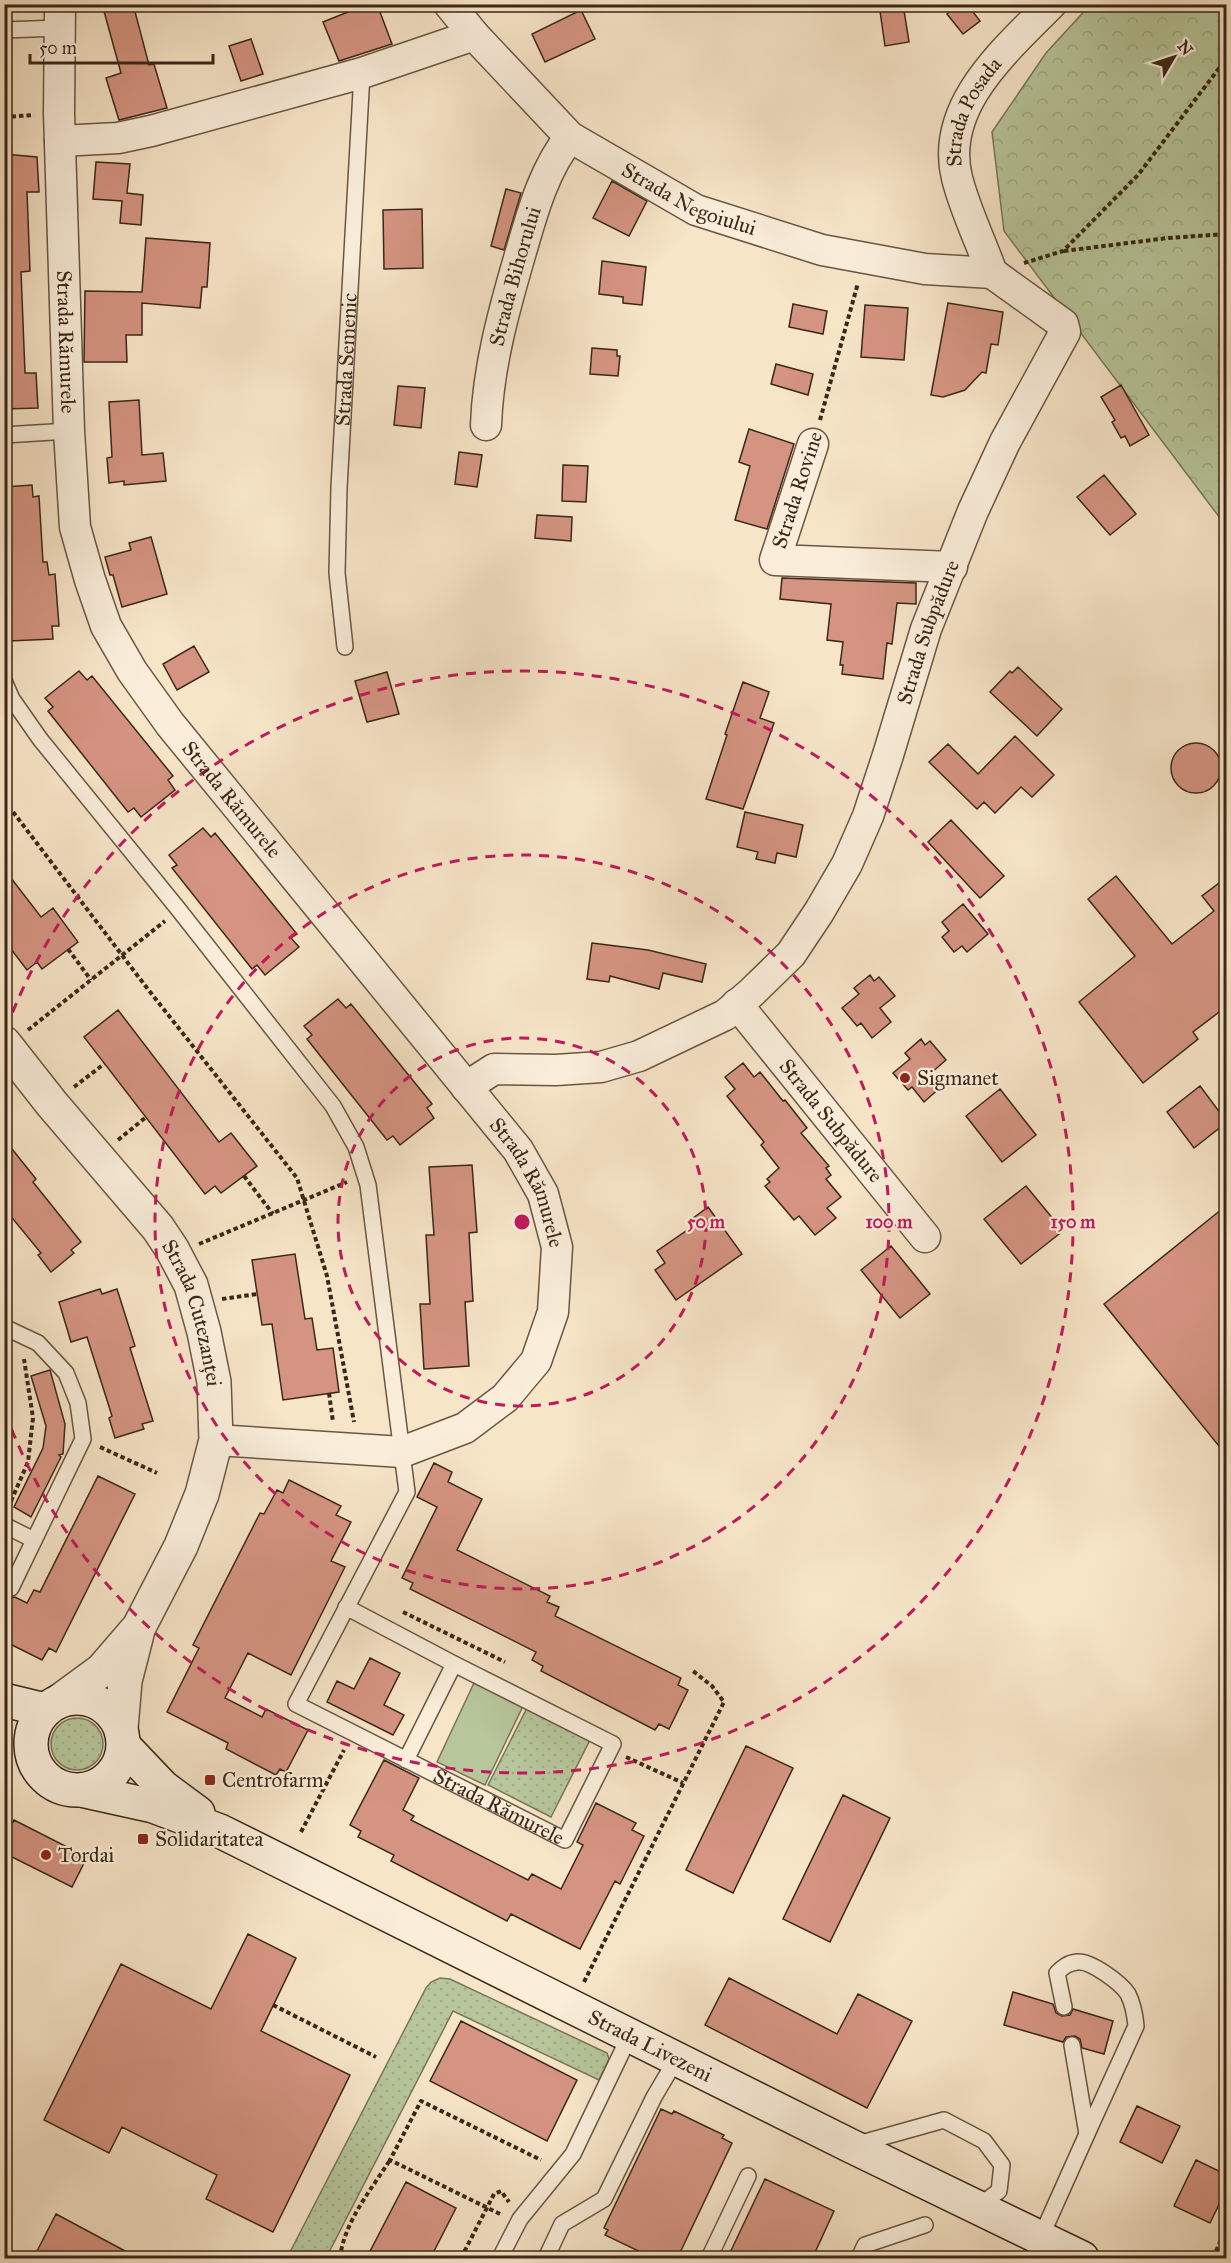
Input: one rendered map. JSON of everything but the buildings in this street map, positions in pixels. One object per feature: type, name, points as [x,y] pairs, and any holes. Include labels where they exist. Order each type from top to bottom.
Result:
[{"type":"main road","name":"Strada Cutezanței","points":[[15,1038],[52,1104],[158,1228],[175,1254],[191,1285],[204,1332],[214,1382],[216,1440],[202,1494],[181,1546],[139,1627],[125,1681],[123,1737]]},
{"type":"main road","name":"Strada Cutezanței","points":[[53,1705],[102,1670],[139,1627]]},
{"type":"main road","points":[[4,1700],[53,1705],[79,1697],[97,1701],[112,1712],[123,1737],[121,1761],[113,1775],[100,1785],[85,1791],[67,1790],[50,1783],[38,1769],[4,1741]]},
{"type":"main road","points":[[38,1769],[31,1752],[31,1737],[36,1722],[53,1705]]},
{"type":"main road","name":"Strada Livezeni","points":[[123,1737],[163,1787],[220,1831]]},
{"type":"main road","name":"Strada Livezeni","points":[[85,1791],[153,1806],[220,1831],[976,2208],[1083,2259]]},
{"type":"street","name":"Strada Negoiului","points":[[449,4],[474,35],[570,137],[696,210],[822,250],[925,270],[992,273]]},
{"type":"street","name":"Strada Posada","points":[[992,273],[957,177],[955,140],[964,108],[986,73],[1051,4]]},
{"type":"street","name":"Strada Rămurele","points":[[60,16],[60,141],[69,430],[75,527],[106,626],[132,672],[170,724],[518,1150],[543,1194],[557,1247],[553,1312],[536,1361],[506,1398],[465,1428],[402,1452],[216,1440]]},
{"type":"street","points":[[60,141],[118,138],[151,131],[363,73],[474,35]]},
{"type":"street","name":"Strada Bihorului","points":[[486,425],[487,402],[501,319],[532,211],[548,175],[570,137]]},
{"type":"street","name":"Strada Subpădure","points":[[466,1087],[494,1069],[556,1070],[601,1067],[639,1056],[699,1028],[725,1014],[791,954],[819,912],[847,864],[867,816],[926,629],[973,511],[1005,442],[1065,332],[1063,324],[992,273]]},
{"type":"street","name":"Strada Rovine","points":[[813,444],[775,560],[952,567]]},
{"type":"street","name":"Strada Subpădure","points":[[737,1004],[925,1237]]},
{"type":"lane","points":[[4,30],[60,16]]},
{"type":"lane","name":"Strada Semenic","points":[[345,646],[337,573],[339,488],[363,73]]},
{"type":"lane","points":[[4,435],[69,430]]},
{"type":"lane","name":"Strada Rămurele","points":[[4,681],[12,699],[40,739],[179,910],[333,1106],[356,1147],[365,1174],[407,1492],[296,1704],[566,1840],[610,1750]]},
{"type":"lane","points":[[4,1327],[38,1343],[66,1373],[78,1403],[83,1439],[11,1588]]},
{"type":"lane","points":[[4,1525],[34,1540]]},
{"type":"lane","points":[[346,1607],[613,1744],[610,1750]]},
{"type":"lane","points":[[406,1760],[454,1664]]},
{"type":"lane","points":[[1040,2239],[1136,2026],[1134,2008],[1127,1992],[1104,1972],[1080,1961],[1066,1965],[1057,1973],[1064,2007]]},
{"type":"lane","points":[[500,2259],[520,2219],[573,2154],[630,2035]]},
{"type":"lane","points":[[1072,2045],[1087,2134]]},
{"type":"lane","points":[[546,2259],[562,2224],[604,2199],[654,2097],[677,2058]]},
{"type":"lane","points":[[851,2146],[944,2120],[984,2141],[1002,2164],[999,2190],[976,2208]]},
{"type":"lane","points":[[709,2259],[748,2176]]},
{"type":"lane","points":[[859,2259],[865,2246],[925,2225]]},
{"type":"path","points":[[1063,251],[1138,176],[1227,59]]},
{"type":"path","points":[[4,117],[36,115]]},
{"type":"path","points":[[992,273],[1063,251],[1168,238],[1227,234]]},
{"type":"path","name":"Strada Rovine","points":[[813,444],[858,285]]},
{"type":"path","points":[[4,800],[297,1178],[327,1276],[356,1432]]},
{"type":"path","points":[[15,1038],[123,956],[179,910]]},
{"type":"path","points":[[68,949],[92,980]]},
{"type":"path","points":[[71,1089],[104,1064]]},
{"type":"path","points":[[114,1143],[145,1118]]},
{"type":"path","points":[[195,1246],[365,1174]]},
{"type":"path","points":[[244,1176],[273,1214]]},
{"type":"path","points":[[212,1301],[257,1294]]},
{"type":"path","points":[[4,1512],[28,1462],[33,1418],[23,1353]]},
{"type":"path","points":[[329,1393],[334,1431]]},
{"type":"path","points":[[92,1443],[157,1473]]},
{"type":"path","points":[[395,1608],[506,1662]]},
{"type":"path","points":[[583,1986],[724,1702],[712,1686],[693,1671]]},
{"type":"path","points":[[301,1832],[353,1733]]},
{"type":"path","points":[[610,1750],[683,1783]]},
{"type":"path","points":[[273,2005],[376,2057]]},
{"type":"path","points":[[339,2259],[341,2243],[357,2212],[390,2160],[421,2101],[541,2160]]},
{"type":"path","points":[[390,2160],[504,2216]]},
{"type":"path","points":[[461,2259],[494,2194],[501,2191],[508,2199],[510,2207]]},
{"type":"path","points":[[1213,2259],[1227,2228]]},
{"type":"green space","points":[[1090,5],[1226,5],[1226,526],[1004,231],[992,132],[1046,53]]},
{"type":"green space","points":[[474,1683],[523,1706],[485,1785],[437,1762]]},
{"type":"green space","points":[[529,1704],[592,1736],[551,1817],[488,1785]]},
{"type":"green space","points":[[77,1718],[91,1722],[99,1730],[103,1744],[99,1758],[91,1766],[77,1770],[63,1766],[55,1758],[51,1744],[55,1730],[63,1722]]},
{"type":"green space","points":[[440,1978],[450,1979],[607,2053],[609,2059],[599,2080],[453,2011],[326,2258],[287,2258],[426,1988],[431,1982]]},
{"type":"place","name":"Sigmanet","points":[[905,1078]]},
{"type":"place","name":"Centrofarm","points":[[210,1780]]},
{"type":"place","name":"Solidaritatea","points":[[143,1839]]},
{"type":"place","name":"Tordai","points":[[46,1855]]}]
